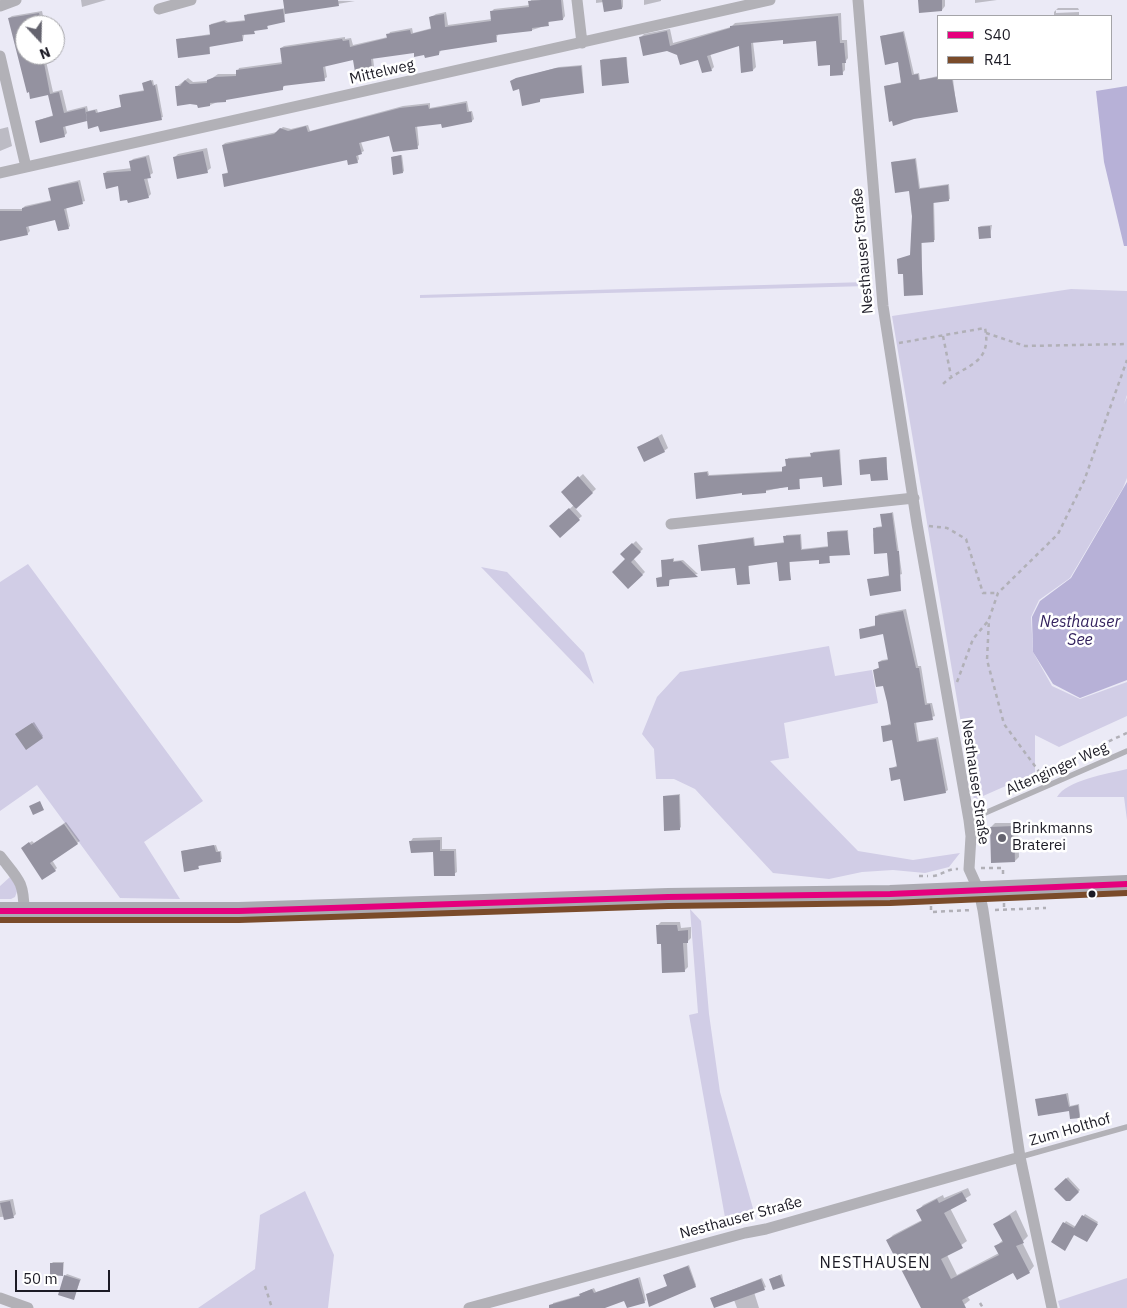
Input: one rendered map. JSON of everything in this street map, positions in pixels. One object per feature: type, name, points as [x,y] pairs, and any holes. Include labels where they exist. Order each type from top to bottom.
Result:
[{"type":"main road","points":[[0,911],[239,912],[659,898],[979,891],[1127,884]]},
{"type":"street","points":[[0,6],[16,0]]},
{"type":"street","points":[[159,9],[191,0]]},
{"type":"street","points":[[577,0],[582,43]]},
{"type":"street","name":"Mittelweg","points":[[0,173],[582,43],[734,4],[770,0]]},
{"type":"street","name":"Nesthauser Straße","points":[[858,0],[872,179],[888,345],[969,820],[971,836],[969,869],[979,891],[984,910],[1020,1157],[1052,1308]]},
{"type":"street","points":[[0,56],[26,167]]},
{"type":"street","points":[[671,524],[914,498]]},
{"type":"street","points":[[0,856],[22,884],[25,893],[24,911]]},
{"type":"street","name":"Nesthauser Straße","points":[[469,1308],[766,1229],[1020,1157]]},
{"type":"street","points":[[0,1298],[28,1308]]},
{"type":"lane","name":"Altenginger Weg","points":[[969,820],[1127,751]]},
{"type":"lane","name":"Zum Holthof","points":[[1020,1157],[1127,1127]]},
{"type":"path","points":[[888,345],[985,328],[985,349],[972,367],[951,376],[943,384]]},
{"type":"path","points":[[986,333],[1026,346],[1127,344]]},
{"type":"path","points":[[943,335],[951,376]]},
{"type":"path","points":[[1040,773],[1004,724],[987,660],[989,620],[998,593],[1058,534],[1084,481],[1127,360]]},
{"type":"path","points":[[918,524],[947,528],[966,539],[983,592],[998,593]]},
{"type":"path","points":[[946,689],[956,686],[973,639],[989,620]]},
{"type":"path","points":[[1020,799],[1013,785],[1127,734]]},
{"type":"path","points":[[1015,848],[1047,846]]},
{"type":"path","points":[[919,876],[930,876]]},
{"type":"path","points":[[984,910],[1046,908]]},
{"type":"path","points":[[265,1286],[272,1308]]},
{"type":"path","points":[[980,1303],[983,1308]]},
{"type":"shaded area","points":[[867,282],[868,286],[420,298],[420,295]]},
{"type":"shaded area","points":[[1071,289],[1127,291],[1127,395],[1124,404],[1127,397],[1127,478],[1070,578],[1039,600],[1031,617],[1033,652],[1052,686],[1080,699],[1127,682],[1127,716],[1059,747],[1035,735],[1035,773],[974,800],[892,316]]},
{"type":"shaded area","points":[[28,564],[203,801],[144,842],[180,899],[120,898],[37,785],[0,811],[0,582]]},
{"type":"shaded area","points":[[481,567],[507,572],[584,653],[594,684]]},
{"type":"shaded area","points":[[829,646],[835,676],[872,670],[878,703],[784,723],[789,758],[770,761],[858,851],[913,860],[960,853],[949,867],[925,873],[893,870],[862,872],[829,879],[773,873],[695,789],[674,779],[656,779],[654,749],[642,734],[657,697],[680,672]]},
{"type":"shaded area","points":[[1127,769],[1127,820],[1124,797],[1057,797],[1069,786],[1078,782]]},
{"type":"shaded area","points":[[10,877],[18,889],[15,897],[0,899],[0,886]]},
{"type":"shaded area","points":[[690,909],[701,921],[709,1014],[720,1092],[756,1219],[726,1223],[689,1015],[698,1013]]},
{"type":"shaded area","points":[[305,1191],[334,1255],[328,1308],[198,1308],[255,1269],[260,1215]]},
{"type":"shaded area","points":[[1127,1278],[1127,1308],[1060,1308],[1058,1301]]},
{"type":"water","points":[[1127,86],[1127,246],[1124,246],[1104,162],[1096,91]]},
{"type":"water","name":"Nesthauser See","points":[[1127,482],[1127,680],[1080,698],[1053,684],[1033,652],[1032,617],[1040,601],[1071,578]]},
{"type":"building","points":[[283,0],[338,0],[339,6],[285,14]]},
{"type":"building","points":[[561,0],[563,20],[548,22],[549,26],[532,28],[532,31],[496,35],[497,42],[439,51],[439,55],[425,58],[424,55],[414,57],[414,53],[371,59],[372,70],[355,72],[353,60],[323,67],[325,81],[283,86],[283,90],[226,100],[226,102],[210,103],[210,106],[198,108],[197,105],[190,104],[177,106],[175,86],[180,86],[185,80],[190,84],[207,83],[207,80],[215,77],[236,76],[236,70],[282,64],[280,48],[342,39],[343,41],[349,40],[350,47],[387,38],[386,34],[410,30],[411,34],[431,29],[429,17],[432,16],[444,14],[445,27],[491,21],[490,11],[529,7],[528,1]]},
{"type":"building","points":[[602,0],[621,0],[622,9],[604,12]]},
{"type":"building","points":[[918,0],[942,0],[942,11],[919,13]]},
{"type":"building","points":[[283,9],[285,22],[267,26],[268,29],[254,31],[255,34],[242,35],[243,41],[209,47],[210,54],[178,58],[176,39],[210,35],[209,25],[224,21],[226,23],[245,21],[244,15]]},
{"type":"building","points":[[838,16],[840,43],[844,43],[846,63],[842,63],[843,75],[830,76],[830,65],[818,66],[816,41],[783,44],[783,40],[751,43],[753,71],[741,73],[739,46],[707,56],[712,71],[702,73],[698,60],[680,65],[677,55],[667,51],[643,56],[639,37],[667,31],[670,46],[730,28],[730,26]]},
{"type":"building","points":[[15,17],[15,46],[8,18]]},
{"type":"building","points":[[903,32],[912,75],[918,74],[919,80],[937,77],[937,80],[952,80],[958,112],[914,119],[893,126],[892,121],[889,122],[884,86],[901,83],[898,62],[885,65],[880,36]]},
{"type":"building","points":[[626,57],[629,83],[602,86],[600,60]]},
{"type":"building","points":[[20,65],[44,65],[50,94],[59,92],[64,113],[85,108],[87,121],[63,127],[65,137],[40,143],[35,121],[53,116],[48,95],[30,99],[29,92],[27,93]]},
{"type":"building","points":[[581,66],[584,93],[540,99],[540,102],[522,106],[519,89],[513,91],[510,81],[556,68]]},
{"type":"building","points":[[151,80],[153,86],[155,85],[162,120],[100,132],[98,126],[88,129],[86,112],[95,110],[96,113],[121,107],[119,95],[144,91],[142,83]]},
{"type":"building","points":[[466,103],[467,112],[471,112],[472,122],[442,128],[441,124],[415,127],[418,149],[393,152],[389,136],[359,143],[362,154],[356,156],[358,163],[348,165],[347,160],[224,187],[222,174],[228,173],[222,145],[274,134],[280,128],[288,131],[306,126],[308,132],[400,108],[428,105],[429,109]]},
{"type":"building","points":[[203,151],[208,173],[177,179],[173,157]]},
{"type":"building","points":[[401,155],[403,173],[393,175],[391,157]]},
{"type":"building","points":[[146,157],[151,178],[144,179],[149,198],[128,203],[127,200],[120,201],[118,186],[106,189],[103,173],[131,171],[129,161]]},
{"type":"building","points":[[915,159],[919,189],[948,185],[949,201],[933,203],[934,242],[921,243],[923,295],[904,296],[903,274],[898,274],[897,259],[910,255],[912,216],[909,191],[895,193],[891,162]]},
{"type":"building","points":[[78,182],[83,204],[64,209],[69,229],[58,231],[55,220],[26,227],[28,235],[0,241],[0,211],[22,211],[22,208],[51,201],[48,188]]},
{"type":"building","points":[[990,226],[991,238],[979,239],[978,227]]},
{"type":"building","points":[[658,437],[665,452],[644,462],[637,447]]},
{"type":"building","points":[[839,450],[842,485],[823,487],[822,477],[799,479],[800,489],[788,490],[788,487],[766,490],[766,493],[742,495],[742,493],[696,499],[694,473],[707,472],[708,476],[782,472],[782,467],[786,466],[785,459],[811,457],[810,453]]},
{"type":"building","points":[[886,457],[888,480],[871,481],[870,474],[860,475],[859,460]]},
{"type":"building","points":[[578,476],[593,493],[576,509],[561,492]]},
{"type":"building","points":[[569,508],[580,520],[560,538],[549,526]]},
{"type":"building","points":[[892,513],[897,551],[899,551],[901,591],[870,596],[867,579],[889,576],[887,553],[874,554],[873,528],[882,527],[880,514]]},
{"type":"building","points":[[847,531],[850,555],[829,556],[830,563],[819,564],[819,560],[789,562],[791,580],[779,581],[777,562],[748,566],[750,584],[737,585],[735,568],[701,571],[698,545],[753,538],[754,546],[784,543],[783,536],[800,535],[801,550],[828,547],[827,532]]},
{"type":"building","points":[[632,543],[641,552],[631,562],[643,575],[628,589],[612,572],[625,559],[620,554]]},
{"type":"building","points":[[673,559],[673,562],[681,561],[698,577],[673,579],[669,580],[669,586],[657,587],[656,578],[662,577],[661,560]]},
{"type":"building","points":[[903,611],[916,668],[919,668],[925,705],[930,704],[933,720],[914,723],[917,742],[936,739],[946,793],[904,801],[900,779],[891,781],[889,768],[897,767],[892,740],[883,742],[881,726],[891,725],[883,686],[876,687],[873,670],[879,668],[878,662],[888,660],[883,634],[860,639],[859,629],[875,626],[875,616]]},
{"type":"building","points":[[32,723],[43,738],[26,750],[15,734]]},
{"type":"building","points":[[679,795],[680,830],[664,831],[663,796]]},
{"type":"building","points":[[40,801],[44,810],[33,815],[29,806]]},
{"type":"building","points":[[64,824],[78,844],[50,863],[56,871],[42,880],[21,848],[29,842],[31,845]]},
{"type":"building","name":"Brinkmanns Braterei","points":[[1014,826],[1015,862],[991,863],[990,827]]},
{"type":"building","points":[[440,840],[440,851],[454,851],[455,876],[434,876],[433,852],[411,853],[409,841]]},
{"type":"building","points":[[214,845],[216,852],[220,852],[221,862],[198,866],[199,869],[184,872],[181,851]]},
{"type":"building","points":[[656,925],[677,925],[678,931],[688,930],[688,943],[683,943],[685,972],[662,973],[661,944],[657,944]]},
{"type":"building","points":[[1066,1094],[1069,1107],[1078,1105],[1080,1118],[1070,1119],[1069,1111],[1038,1116],[1035,1099]]},
{"type":"building","points":[[1066,1178],[1079,1192],[1070,1201],[1066,1201],[1054,1189]]},
{"type":"building","points":[[962,1192],[967,1201],[944,1213],[963,1248],[941,1259],[951,1279],[999,1255],[994,1246],[1003,1242],[993,1224],[1010,1215],[1024,1243],[1016,1246],[1030,1273],[1017,1280],[1013,1273],[962,1300],[966,1308],[921,1308],[886,1240],[922,1221],[916,1210],[937,1199],[939,1203]]},
{"type":"building","points":[[10,1201],[14,1218],[4,1220],[0,1203]]},
{"type":"building","points":[[1082,1215],[1098,1224],[1087,1242],[1074,1235],[1065,1251],[1051,1242],[1063,1222],[1074,1228]]},
{"type":"building","points":[[50,1263],[63,1263],[63,1276],[50,1275]]},
{"type":"building","points":[[688,1266],[696,1287],[649,1307],[646,1294],[667,1286],[663,1275]]},
{"type":"building","points":[[64,1275],[80,1280],[74,1300],[58,1295]]},
{"type":"building","points":[[780,1275],[785,1286],[773,1290],[769,1279]]},
{"type":"building","points":[[638,1278],[645,1303],[627,1308],[624,1301],[605,1308],[549,1308],[549,1305],[580,1296],[579,1294],[592,1289],[594,1293]]},
{"type":"building","points":[[761,1279],[765,1290],[714,1308],[710,1298]]},
{"type":"transit line","name":"S40","points":[[0,911],[239,911],[668,897],[890,894],[1127,884]]},
{"type":"transit line","name":"R41","points":[[0,920],[239,920],[668,906],[890,903],[1127,893]]},
{"type":"place","name":"Brinkmanns Braterei","points":[[1002,838]]},
{"type":"district","name":"NESTHAUSEN","points":[[875,1263]]}]
